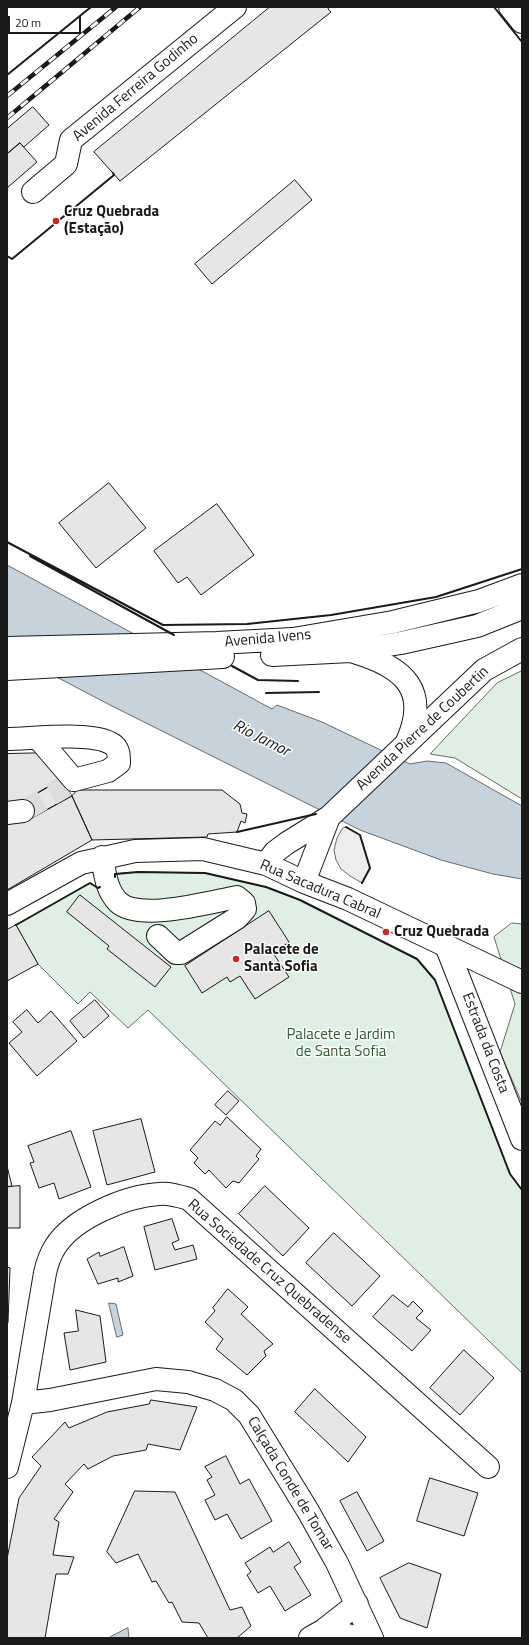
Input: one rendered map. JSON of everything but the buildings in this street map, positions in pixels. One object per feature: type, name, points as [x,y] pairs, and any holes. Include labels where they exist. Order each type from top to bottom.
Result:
[{"type":"street","name":"Avenida Ferreira Godinho","points":[[33,192],[66,164],[71,140],[234,7]]},
{"type":"street","points":[[510,7],[522,22]]},
{"type":"street","name":"Avenida Ivens","points":[[7,648],[217,643],[293,639],[393,622],[479,601],[522,584]]},
{"type":"street","name":"Avenida Ivens","points":[[7,669],[351,651],[401,643],[477,626],[522,608]]},
{"type":"street","name":"Avenida Pierre de Coubertin","points":[[266,864],[275,852],[287,843],[329,817],[484,670],[522,649]]},
{"type":"street","points":[[351,651],[376,658],[391,666],[410,685],[416,706],[412,730],[406,744]]},
{"type":"street","points":[[7,739],[38,738],[93,737],[113,744],[119,753],[119,763],[108,772],[70,783],[38,738]]},
{"type":"street","name":"Avenida Pierre de Coubertin","points":[[304,882],[329,817]]},
{"type":"street","name":"Rua Sacadura Cabral","points":[[7,904],[81,863],[102,857],[135,851],[203,849],[266,864],[304,882],[348,899],[447,948],[522,982]]},
{"type":"street","points":[[102,857],[107,883],[112,894],[123,906],[135,911],[158,911],[237,897],[244,902],[245,909],[237,918],[181,953],[176,953],[158,936]]},
{"type":"street","name":"Estrada da Costa","points":[[447,948],[522,1139]]},
{"type":"street","name":"Rua Sociedade Cruz Quebradense","points":[[7,1468],[23,1403],[45,1273],[48,1260],[55,1246],[86,1218],[106,1209],[143,1197],[159,1194],[176,1195],[189,1199],[488,1467]]},
{"type":"street","name":"Calçada Conde de Tomar","points":[[23,1403],[50,1400],[156,1379],[188,1382],[215,1390],[234,1400],[249,1415],[266,1439],[308,1511],[358,1604],[372,1638]]},
{"type":"street","points":[[317,1634],[358,1604]]},
{"type":"street","points":[[317,1634],[361,1638]]},
{"type":"green space","points":[[522,671],[522,799],[455,758],[430,754],[497,683]]},
{"type":"green space","name":"Palacete e Jardim de Santa Sofia","points":[[138,872],[205,873],[266,887],[300,900],[417,959],[435,980],[510,1174],[522,1190],[522,1373],[148,1010],[128,1028],[90,992],[78,1004],[38,964],[16,925],[90,883],[98,888],[115,874]]},
{"type":"green space","points":[[512,923],[522,924],[522,1103],[500,1052],[515,1004],[494,937]]},
{"type":"shaded area","points":[[346,827],[360,835],[370,868],[362,883],[341,869],[336,860],[334,850],[337,838],[342,829]]},
{"type":"water","name":"Rio Jamor","points":[[7,565],[272,709],[277,705],[322,722],[410,764],[427,761],[446,763],[522,806],[522,879],[493,874],[441,860],[360,830],[110,705],[7,651]]},
{"type":"water","points":[[109,1303],[116,1304],[123,1335],[117,1337]]},
{"type":"water","points":[[128,1628],[129,1638],[109,1638],[110,1637]]},
{"type":"tunnel","points":[[23,811],[66,786]]},
{"type":"railway","points":[[7,96],[116,7]]},
{"type":"railway","points":[[7,118],[140,7]]},
{"type":"wall","points":[[7,75],[91,7]]},
{"type":"wall","points":[[494,7],[522,42]]},
{"type":"wall","points":[[7,256],[12,259],[114,175],[113,173]]},
{"type":"wall","points":[[7,542],[163,625],[247,624],[331,615],[436,597],[522,569]]},
{"type":"wall","points":[[30,556],[174,635]]},
{"type":"wall","points":[[232,666],[258,680],[298,681]]},
{"type":"wall","points":[[266,693],[319,692]]},
{"type":"wall","points":[[237,832],[316,814]]},
{"type":"wall","points":[[346,827],[360,835],[370,868],[362,883]]},
{"type":"wall","points":[[115,877],[115,874],[138,872],[205,873],[266,887],[300,900],[417,959],[435,980],[510,1174],[522,1190]]},
{"type":"wall","points":[[16,925],[90,883],[98,888],[100,887]]},
{"type":"place","name":"Cruz Quebrada (Estação)","points":[[56,221]]},
{"type":"place","name":"Cruz Quebrada","points":[[386,932]]},
{"type":"place","name":"Palacete de Santa Sofia","points":[[236,959]]}]
